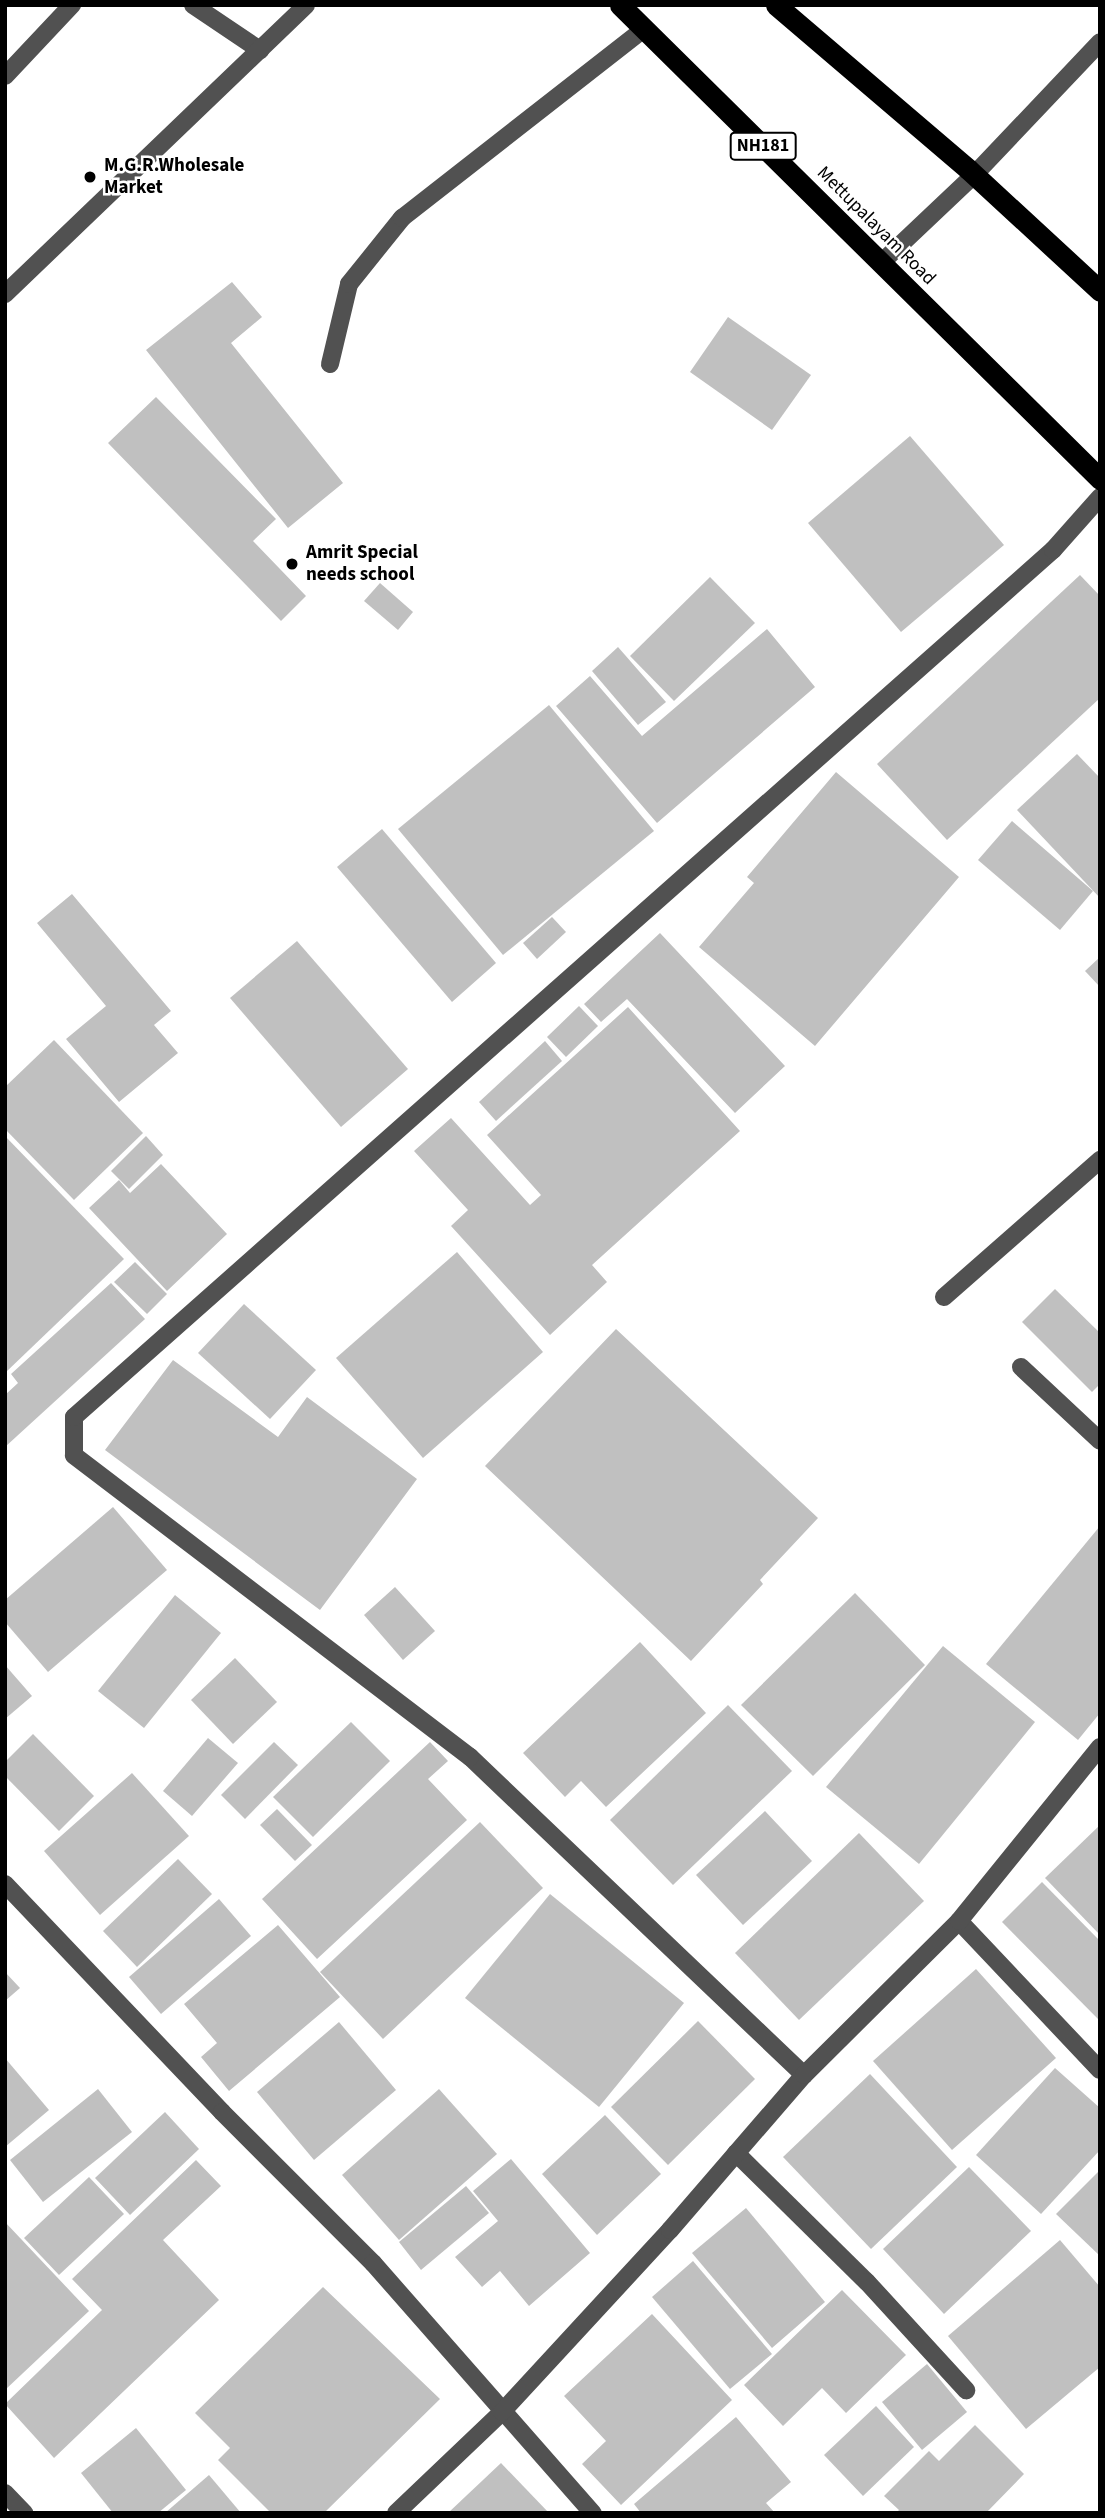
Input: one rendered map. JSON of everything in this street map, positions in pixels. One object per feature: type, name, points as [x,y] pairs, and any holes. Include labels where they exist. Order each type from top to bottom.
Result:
[{"type":"highway","name":"Mettupalayam Road","points":[[621,5],[1100,479]]},
{"type":"highway","points":[[776,5],[974,175],[1100,292]]},
{"type":"street","points":[[5,76],[72,5]]},
{"type":"street","points":[[193,5],[260,50]]},
{"type":"street","points":[[5,294],[306,5]]},
{"type":"street","points":[[330,364],[349,284],[402,218],[644,29]]},
{"type":"street","points":[[881,263],[974,175],[1100,42]]},
{"type":"street","points":[[804,2075],[470,1757],[74,1455],[74,1417],[1053,550],[1100,497]]},
{"type":"street","points":[[944,1297],[1100,1160]]},
{"type":"street","points":[[1021,1367],[1100,1441]]},
{"type":"street","points":[[396,2513],[502,2412],[670,2230],[804,2075],[959,1921],[1100,1747]]},
{"type":"street","points":[[5,1884],[222,2112],[373,2263],[593,2513]]},
{"type":"street","points":[[959,1921],[1100,2070]]},
{"type":"street","points":[[736,2152],[867,2282],[966,2390]]},
{"type":"street","points":[[5,2493],[24,2513]]},
{"type":"building","points":[[232,282],[262,317],[231,343],[343,483],[288,528],[146,350]]},
{"type":"building","points":[[728,317],[811,375],[772,430],[690,372]]},
{"type":"building","points":[[156,397],[276,519],[253,541],[306,596],[281,621],[108,443]]},
{"type":"building","points":[[910,436],[1004,545],[901,632],[808,523]]},
{"type":"building","points":[[1080,575],[1100,596],[1100,698],[947,840],[877,764]]},
{"type":"building","points":[[710,577],[755,623],[674,701],[630,656]]},
{"type":"building","points":[[380,583],[413,612],[398,630],[364,601]]},
{"type":"building","points":[[767,629],[815,687],[657,823],[556,706],[590,676],[642,736]]},
{"type":"building","points":[[618,647],[666,702],[638,725],[592,671]]},
{"type":"building","points":[[549,705],[654,831],[503,955],[398,829]]},
{"type":"building","points":[[1077,754],[1100,778],[1100,898],[1017,810]]},
{"type":"building","points":[[836,772],[959,877],[815,1046],[699,947],[754,883],[747,877]]},
{"type":"building","points":[[1012,821],[1093,891],[1060,930],[978,860]]},
{"type":"building","points":[[382,829],[496,963],[452,1002],[337,867]]},
{"type":"building","points":[[72,894],[171,1011],[154,1025],[178,1053],[119,1102],[66,1039],[106,1006],[37,923]]},
{"type":"building","points":[[552,917],[566,932],[537,959],[523,943]]},
{"type":"building","points":[[660,933],[785,1066],[735,1113],[627,999],[601,1022],[584,1004]]},
{"type":"building","points":[[297,941],[408,1069],[341,1127],[230,998]]},
{"type":"building","points":[[1100,957],[1100,987],[1085,971]]},
{"type":"building","points":[[579,1006],[598,1026],[566,1057],[547,1037]]},
{"type":"building","points":[[628,1007],[740,1131],[592,1265],[607,1282],[550,1335],[451,1226],[468,1210],[414,1151],[451,1118],[530,1205],[541,1195],[487,1135]]},
{"type":"building","points":[[54,1040],[143,1133],[74,1200],[5,1129],[5,1087]]},
{"type":"building","points":[[545,1041],[562,1061],[496,1121],[479,1102]]},
{"type":"building","points":[[5,1136],[124,1259],[5,1373]]},
{"type":"building","points":[[146,1136],[163,1155],[129,1189],[111,1171]]},
{"type":"building","points":[[161,1164],[227,1234],[167,1291],[89,1208],[119,1180],[130,1193]]},
{"type":"building","points":[[457,1252],[543,1352],[423,1458],[336,1358]]},
{"type":"building","points":[[135,1262],[167,1294],[147,1314],[114,1282]]},
{"type":"building","points":[[111,1283],[145,1319],[5,1447],[5,1395],[18,1383],[11,1374]]},
{"type":"building","points":[[1055,1289],[1100,1333],[1100,1384],[1092,1392],[1022,1322]]},
{"type":"building","points":[[244,1304],[316,1370],[270,1419],[198,1353]]},
{"type":"building","points":[[616,1329],[818,1518],[760,1580],[763,1584],[691,1661],[485,1466]]},
{"type":"building","points":[[173,1360],[278,1437],[307,1397],[417,1479],[320,1610],[105,1450]]},
{"type":"building","points":[[113,1507],[167,1570],[48,1672],[5,1622],[5,1600]]},
{"type":"building","points":[[1100,1526],[1100,1713],[1078,1740],[986,1664]]},
{"type":"building","points":[[395,1587],[435,1631],[403,1660],[364,1615]]},
{"type":"building","points":[[855,1593],[925,1665],[813,1776],[741,1705]]},
{"type":"building","points":[[175,1595],[221,1633],[144,1728],[98,1691]]},
{"type":"building","points":[[640,1642],[706,1713],[606,1807],[581,1781],[565,1797],[523,1753]]},
{"type":"building","points":[[943,1646],[1035,1722],[919,1864],[826,1787]]},
{"type":"building","points":[[235,1658],[277,1702],[233,1744],[191,1700]]},
{"type":"building","points":[[5,1665],[32,1696],[5,1719]]},
{"type":"building","points":[[728,1705],[792,1771],[673,1885],[610,1820]]},
{"type":"building","points":[[351,1722],[390,1761],[313,1837],[273,1797]]},
{"type":"building","points":[[33,1734],[94,1796],[59,1831],[5,1776],[5,1762]]},
{"type":"building","points":[[208,1738],[238,1763],[192,1816],[163,1791]]},
{"type":"building","points":[[274,1742],[298,1765],[245,1819],[221,1795]]},
{"type":"building","points":[[430,1742],[448,1761],[428,1779],[467,1820],[317,1959],[262,1899]]},
{"type":"building","points":[[132,1773],[189,1836],[100,1915],[44,1851]]},
{"type":"building","points":[[277,1809],[312,1845],[295,1861],[260,1825]]},
{"type":"building","points":[[765,1811],[812,1861],[743,1925],[696,1875]]},
{"type":"building","points":[[480,1822],[543,1888],[383,2039],[320,1972]]},
{"type":"building","points":[[1100,1825],[1100,1935],[1045,1878]]},
{"type":"building","points":[[859,1833],[924,1901],[799,2020],[735,1953]]},
{"type":"building","points":[[178,1859],[212,1894],[137,1967],[103,1931]]},
{"type":"building","points":[[1042,1882],[1100,1941],[1100,2021],[1002,1922]]},
{"type":"building","points":[[550,1894],[684,2003],[599,2107],[465,1998]]},
{"type":"building","points":[[219,1899],[251,1936],[161,2014],[129,1977]]},
{"type":"building","points":[[278,1925],[340,1997],[229,2091],[201,2057],[217,2043],[184,2004]]},
{"type":"building","points":[[976,1969],[1056,2058],[952,2150],[873,2061]]},
{"type":"building","points":[[5,1972],[20,1988],[5,2001]]},
{"type":"building","points":[[698,2021],[755,2079],[668,2165],[611,2107]]},
{"type":"building","points":[[339,2022],[396,2090],[314,2160],[257,2092]]},
{"type":"building","points":[[5,2058],[49,2110],[5,2147]]},
{"type":"building","points":[[1055,2068],[1100,2108],[1100,2150],[1041,2214],[976,2155]]},
{"type":"building","points":[[870,2074],[957,2167],[871,2249],[783,2157]]},
{"type":"building","points":[[98,2089],[132,2132],[43,2202],[10,2160]]},
{"type":"building","points":[[439,2089],[497,2154],[399,2240],[342,2175]]},
{"type":"building","points":[[165,2112],[199,2149],[130,2215],[95,2178]]},
{"type":"building","points":[[605,2115],[661,2174],[597,2235],[542,2174]]},
{"type":"building","points":[[511,2159],[590,2253],[529,2306],[500,2271],[482,2287],[455,2257],[498,2221],[473,2191]]},
{"type":"building","points":[[196,2160],[221,2186],[163,2240],[219,2300],[54,2458],[5,2404],[102,2310],[72,2279]]},
{"type":"building","points":[[969,2167],[1031,2231],[944,2314],[883,2249]]},
{"type":"building","points":[[1100,2170],[1100,2256],[1056,2214]]},
{"type":"building","points":[[89,2177],[124,2214],[59,2275],[24,2238]]},
{"type":"building","points":[[466,2186],[489,2213],[421,2270],[399,2242]]},
{"type":"building","points":[[746,2208],[825,2302],[772,2348],[692,2253]]},
{"type":"building","points":[[5,2222],[89,2311],[5,2390]]},
{"type":"building","points":[[1060,2240],[1100,2287],[1100,2367],[1026,2429],[948,2336]]},
{"type":"building","points":[[693,2261],[772,2354],[730,2389],[652,2297]]},
{"type":"building","points":[[323,2287],[440,2399],[324,2513],[271,2513],[218,2460],[230,2448],[195,2413]]},
{"type":"building","points":[[842,2290],[906,2355],[846,2413],[822,2388],[783,2426],[744,2385]]},
{"type":"building","points":[[652,2314],[732,2400],[621,2505],[582,2464],[606,2441],[564,2396]]},
{"type":"building","points":[[927,2364],[967,2412],[922,2450],[882,2402]]},
{"type":"building","points":[[876,2406],[914,2447],[863,2496],[824,2455]]},
{"type":"building","points":[[736,2417],[791,2482],[766,2503],[775,2513],[641,2513],[634,2504]]},
{"type":"building","points":[[975,2425],[1024,2474],[986,2513],[896,2513],[899,2510],[884,2496],[929,2451],[939,2461]]},
{"type":"building","points":[[136,2428],[186,2490],[158,2513],[113,2513],[81,2473]]},
{"type":"building","points":[[501,2463],[549,2513],[448,2513]]},
{"type":"building","points":[[209,2475],[241,2513],[165,2513]]},
{"type":"place","name":"M.G.R.Wholesale Market","points":[[90,177]]},
{"type":"place","name":"Amrit Special needs school","points":[[292,564]]}]
